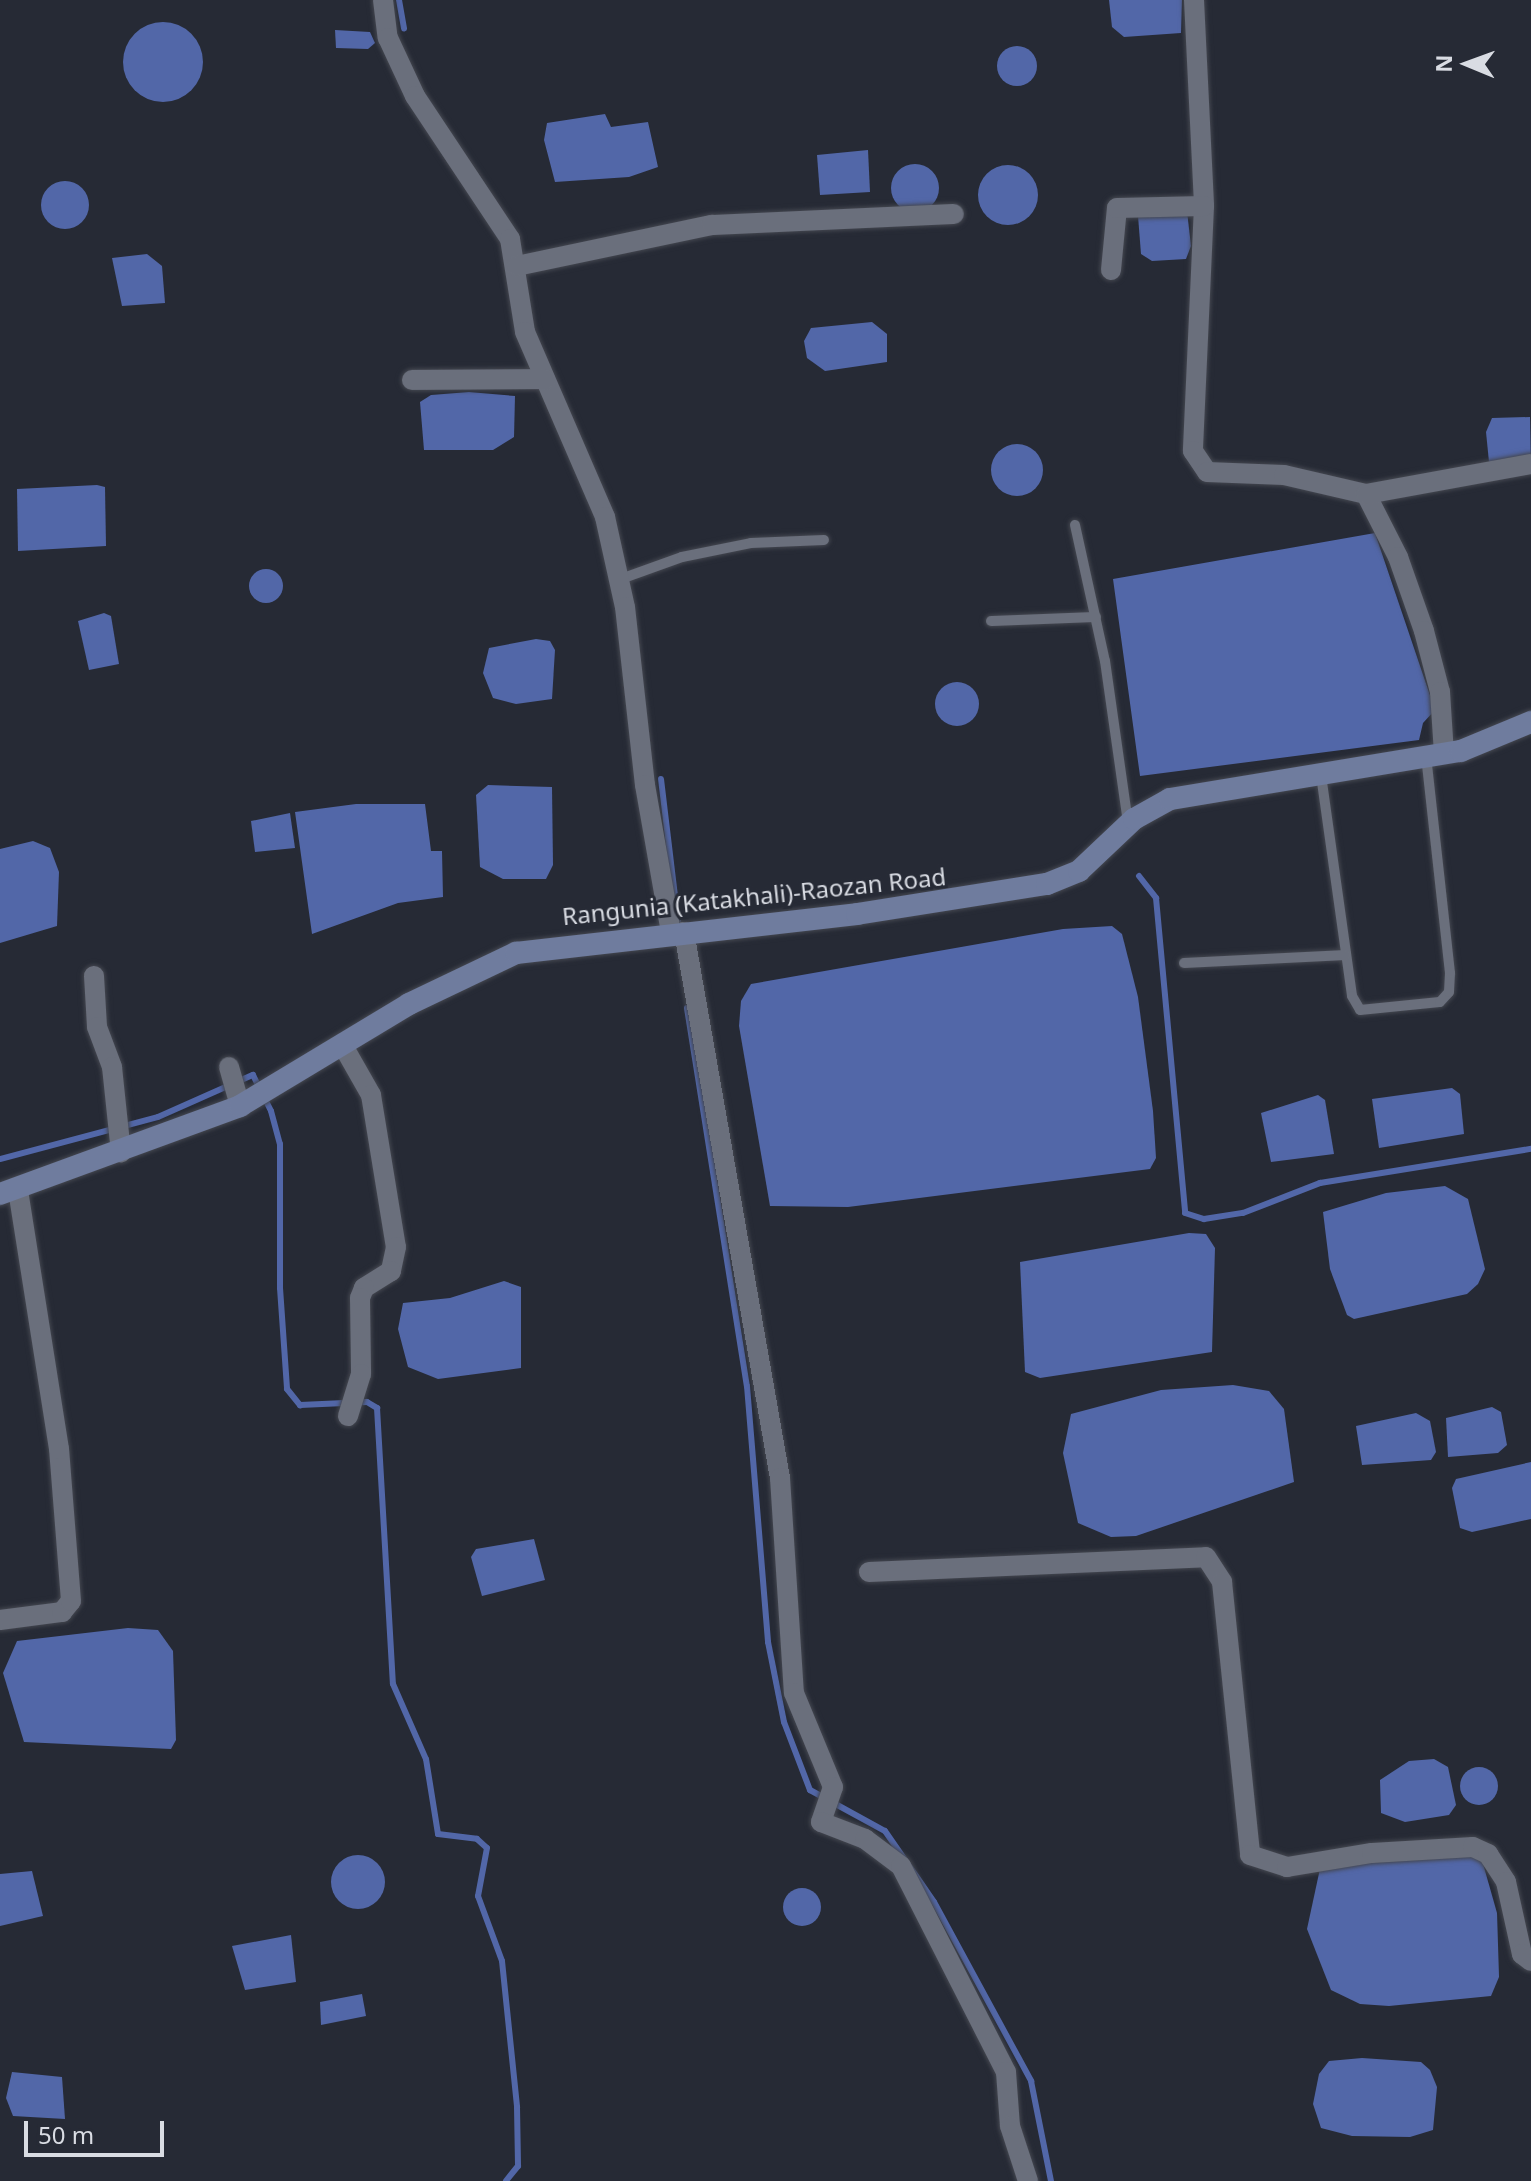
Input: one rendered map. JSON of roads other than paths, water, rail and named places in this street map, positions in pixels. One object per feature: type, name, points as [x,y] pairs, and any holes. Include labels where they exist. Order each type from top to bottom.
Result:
[{"type":"main road","name":"Rangunia (Katakhali)-Raozan Road","points":[[9,1192],[118,1138],[237,1089],[276,1084],[478,967],[516,953],[1047,884],[1079,871],[1128,825],[1170,799],[1435,755],[1531,722]]},
{"type":"street","points":[[383,0],[396,60],[510,239],[517,266],[525,332],[605,517],[677,932],[780,1478],[794,1693],[833,1798],[820,1815],[822,1824],[865,1839],[901,1866],[1001,2061],[1016,2150],[1028,2181]]},
{"type":"street","points":[[1194,0],[1204,206],[1193,451],[1207,472],[1284,475],[1366,494],[1531,464]]},
{"type":"street","points":[[1111,270],[1117,208],[1204,206]]},
{"type":"street","points":[[517,266],[712,225],[954,214]]},
{"type":"street","points":[[412,380],[545,379]]},
{"type":"street","points":[[1366,494],[1398,557],[1424,631],[1440,692],[1435,755]]},
{"type":"street","points":[[94,976],[97,1027],[112,1067],[118,1138]]},
{"type":"street","points":[[342,1044],[371,1095],[396,1247],[391,1271],[364,1288],[360,1298],[361,1374],[348,1416]]},
{"type":"street","points":[[0,1620],[62,1612],[71,1601],[59,1449],[9,1192]]},
{"type":"street","points":[[869,1572],[1206,1557],[1222,1582],[1242,1823],[1250,1855],[1287,1867],[1372,1853],[1473,1847],[1488,1854],[1506,1882],[1522,1954],[1531,1961]]},
{"type":"lane","points":[[1075,525],[1096,617],[1128,825]]},
{"type":"lane","points":[[618,580],[682,557],[751,543],[824,540]]},
{"type":"lane","points":[[991,621],[1096,617]]},
{"type":"lane","points":[[1321,775],[1346,955],[1360,1010],[1440,1002],[1449,992],[1435,755]]},
{"type":"lane","points":[[1184,963],[1346,955]]},
{"type":"water","points":[[1109,0],[1182,0],[1181,33],[1124,37],[1112,27]]},
{"type":"water","points":[[163,22],[178,25],[191,34],[200,47],[203,62],[200,77],[191,90],[178,99],[163,102],[148,99],[135,90],[126,77],[123,62],[126,47],[135,34],[148,25]]},
{"type":"water","points":[[335,30],[370,32],[375,43],[368,49],[336,48]]},
{"type":"water","points":[[1017,46],[1031,52],[1037,66],[1031,80],[1017,86],[1003,80],[997,66],[1003,52]]},
{"type":"water","points":[[605,114],[611,127],[648,122],[658,167],[629,177],[555,182],[544,140],[547,123]]},
{"type":"water","points":[[868,150],[870,192],[820,195],[817,155]]},
{"type":"water","points":[[915,164],[932,171],[939,188],[932,205],[915,212],[898,205],[891,188],[898,171]]},
{"type":"water","points":[[1008,165],[1019,167],[1029,174],[1036,184],[1036,206],[1029,216],[1019,223],[1008,225],[997,223],[987,216],[980,206],[978,195],[980,184],[987,174],[997,167]]},
{"type":"water","points":[[65,181],[82,188],[89,205],[82,222],[65,229],[48,222],[41,205],[48,188]]},
{"type":"water","points":[[1187,211],[1191,246],[1186,259],[1152,261],[1141,254],[1138,216]]},
{"type":"water","points":[[147,254],[162,266],[165,303],[122,306],[112,258]]},
{"type":"water","points":[[872,322],[887,334],[887,362],[825,371],[807,358],[804,341],[811,328]]},
{"type":"water","points":[[469,392],[515,396],[514,437],[493,450],[424,450],[420,402],[431,395]]},
{"type":"water","points":[[1530,417],[1531,468],[1489,462],[1486,432],[1492,418]]},
{"type":"water","points":[[1017,444],[1036,451],[1043,470],[1036,489],[1017,496],[998,489],[991,470],[998,451]]},
{"type":"water","points":[[105,487],[106,546],[18,551],[17,489]]},
{"type":"water","points":[[1375,533],[1435,710],[1423,723],[1419,740],[1140,776],[1113,579]]},
{"type":"water","points":[[266,569],[278,574],[283,586],[278,598],[266,603],[254,598],[249,586],[254,574]]},
{"type":"water","points":[[104,613],[111,616],[119,664],[89,670],[78,621]]},
{"type":"water","points":[[536,639],[550,641],[555,650],[552,699],[516,704],[493,698],[483,673],[489,648]]},
{"type":"water","points":[[957,682],[973,688],[979,704],[973,720],[957,726],[941,720],[935,704],[941,688]]},
{"type":"water","points":[[488,785],[552,787],[553,865],[546,879],[503,879],[480,867],[476,795]]},
{"type":"water","points":[[356,804],[425,804],[431,851],[442,851],[443,897],[398,903],[312,934],[295,812]]},
{"type":"water","points":[[290,813],[295,848],[255,852],[251,821]]},
{"type":"water","points":[[33,841],[50,848],[59,872],[57,926],[0,943],[0,849]]},
{"type":"water","points":[[1112,926],[1122,934],[1138,997],[1153,1111],[1156,1158],[1150,1169],[848,1207],[770,1206],[739,1026],[741,1001],[751,984],[1063,929]]},
{"type":"water","points":[[1452,1088],[1460,1094],[1464,1134],[1379,1148],[1372,1099]]},
{"type":"water","points":[[1318,1095],[1325,1100],[1334,1154],[1271,1162],[1261,1113]]},
{"type":"water","points":[[1445,1186],[1468,1199],[1485,1269],[1478,1284],[1467,1294],[1354,1319],[1347,1315],[1330,1269],[1323,1212],[1386,1193]]},
{"type":"water","points":[[1189,1233],[1206,1234],[1215,1248],[1212,1352],[1040,1378],[1025,1372],[1020,1262]]},
{"type":"water","points":[[504,1281],[521,1287],[521,1368],[438,1379],[408,1367],[398,1329],[403,1303],[450,1298]]},
{"type":"water","points":[[1233,1385],[1269,1391],[1284,1409],[1294,1482],[1136,1536],[1111,1537],[1078,1523],[1063,1453],[1071,1414],[1161,1390]]},
{"type":"water","points":[[1492,1407],[1501,1412],[1507,1445],[1498,1453],[1448,1457],[1446,1418]]},
{"type":"water","points":[[1416,1413],[1430,1421],[1436,1452],[1431,1460],[1362,1465],[1356,1426]]},
{"type":"water","points":[[1531,1462],[1531,1519],[1472,1532],[1460,1528],[1452,1488],[1456,1479]]},
{"type":"water","points":[[534,1539],[545,1580],[482,1596],[471,1557],[476,1549]]},
{"type":"water","points":[[128,1628],[158,1630],[173,1651],[176,1740],[171,1749],[24,1742],[3,1673],[17,1641]]},
{"type":"water","points":[[1434,1759],[1448,1767],[1456,1805],[1449,1815],[1405,1822],[1381,1813],[1380,1780],[1409,1761]]},
{"type":"water","points":[[1479,1767],[1492,1773],[1498,1786],[1492,1799],[1479,1805],[1466,1799],[1460,1786],[1466,1773]]},
{"type":"water","points":[[1480,1853],[1497,1913],[1499,1977],[1491,1996],[1389,2006],[1360,2004],[1331,1990],[1307,1929],[1321,1864]]},
{"type":"water","points":[[358,1855],[377,1863],[385,1882],[377,1901],[358,1909],[339,1901],[331,1882],[339,1863]]},
{"type":"water","points":[[32,1871],[43,1916],[0,1926],[0,1874]]},
{"type":"water","points":[[802,1888],[816,1893],[821,1907],[816,1921],[802,1926],[788,1921],[783,1907],[788,1893]]},
{"type":"water","points":[[291,1935],[296,1982],[245,1990],[232,1946]]},
{"type":"water","points":[[362,1994],[366,2016],[321,2025],[320,2002]]},
{"type":"water","points":[[1362,2058],[1421,2062],[1430,2070],[1437,2087],[1433,2130],[1410,2137],[1352,2136],[1321,2128],[1313,2104],[1319,2074],[1329,2061]]},
{"type":"water","points":[[12,2072],[62,2077],[65,2119],[13,2116],[6,2098]]},
{"type":"waterway","points":[[399,0],[404,29]]},
{"type":"waterway","points":[[661,779],[678,922]]},
{"type":"waterway","points":[[1139,876],[1156,898],[1185,1213],[1204,1219],[1243,1213],[1320,1183],[1531,1149]]},
{"type":"waterway","points":[[687,1008],[747,1386],[768,1642],[784,1722],[810,1790],[885,1831],[934,1902],[1031,2081],[1051,2181]]},
{"type":"waterway","points":[[0,1159],[158,1117],[253,1075],[271,1111],[280,1144],[280,1288],[287,1389],[300,1405],[367,1402],[377,1408],[393,1684],[426,1759],[438,1834],[477,1839],[487,1848],[478,1896],[502,1961],[517,2107],[518,2166],[506,2181]]}]
